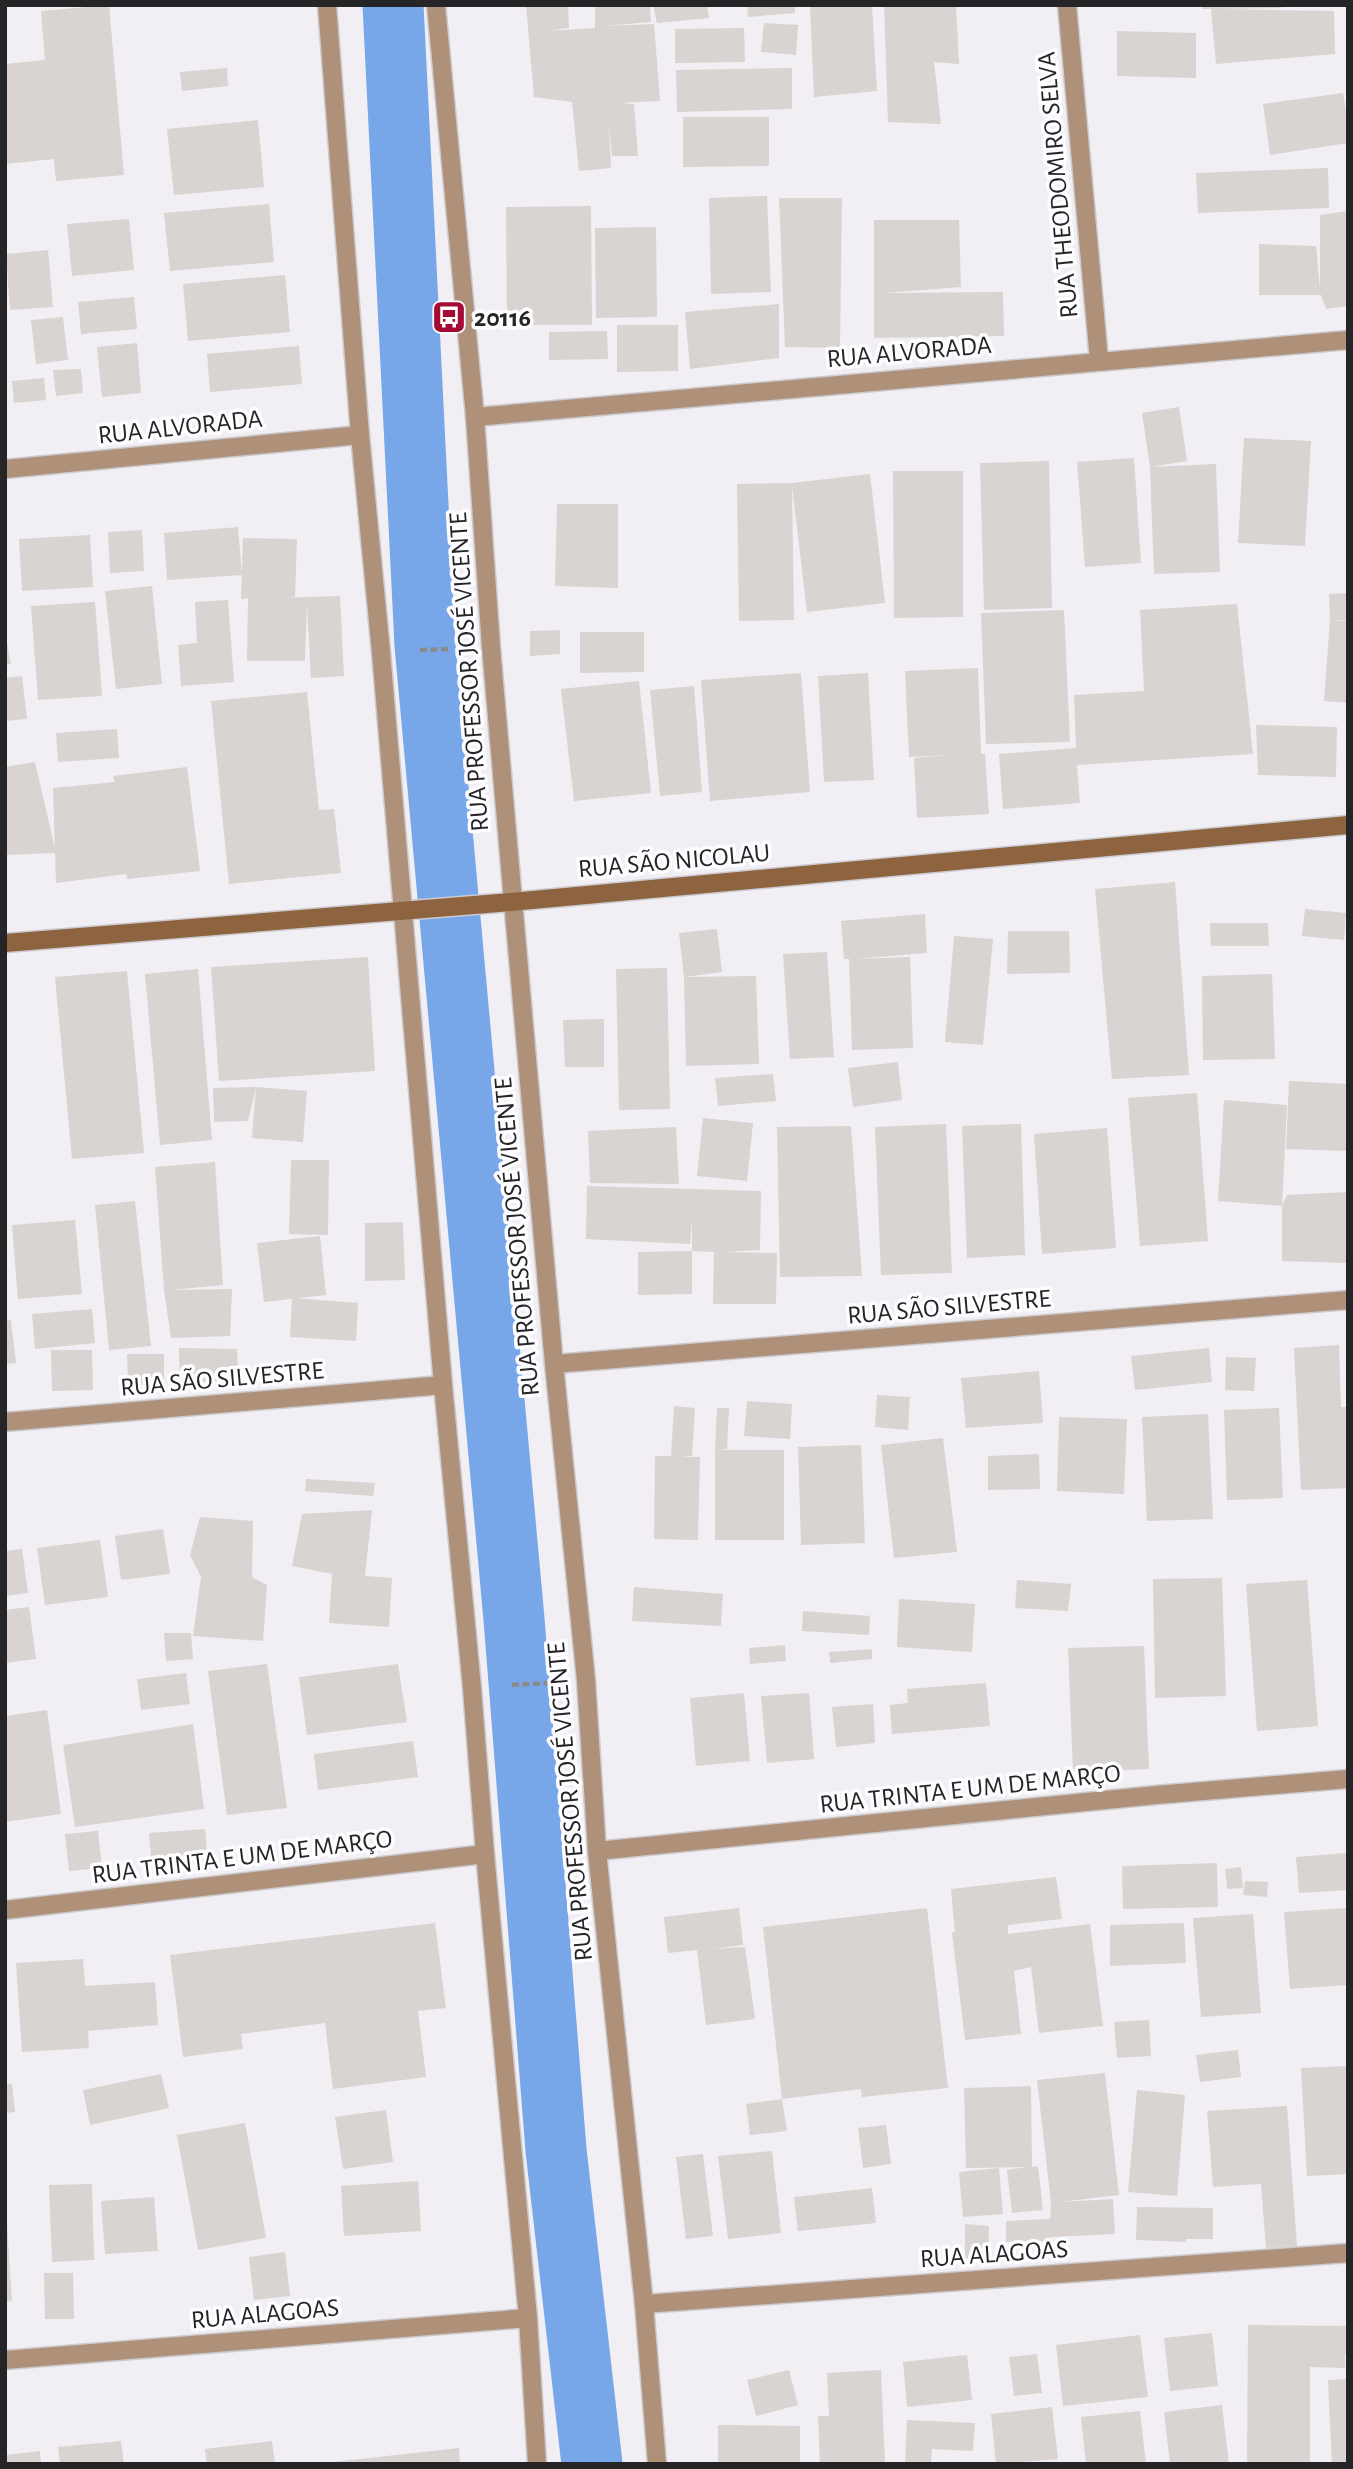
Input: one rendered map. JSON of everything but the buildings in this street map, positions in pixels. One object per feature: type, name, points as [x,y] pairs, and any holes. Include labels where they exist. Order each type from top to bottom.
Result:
[{"type":"main road","name":"RUA SÃO NICOLAU","points":[[5,943],[506,902],[1348,825]]},
{"type":"street","points":[[327,5],[360,435],[528,2318],[537,2464]]},
{"type":"street","name":"RUA PROFESSOR JOSÉ VICENTE","points":[[436,5],[475,417],[506,902],[586,1680],[597,1851],[644,2304],[657,2464]]},
{"type":"street","name":"RUA THEODOMIRO SELVA","points":[[1067,5],[1099,360]]},
{"type":"street","name":"RUA ALVORADA","points":[[475,417],[1348,340]]},
{"type":"street","name":"RUA ALVORADA","points":[[5,469],[360,435]]},
{"type":"street","name":"RUA SÃO SILVESTRE","points":[[554,1364],[1348,1300]]},
{"type":"street","name":"RUA SÃO SILVESTRE","points":[[5,1422],[443,1385]]},
{"type":"street","name":"RUA TRINTA E UM DE MARÇO","points":[[597,1851],[1348,1779]]},
{"type":"street","name":"RUA TRINTA E UM DE MARÇO","points":[[5,1910],[485,1854]]},
{"type":"street","name":"RUA ALAGOAS","points":[[644,2304],[1348,2253]]},
{"type":"street","name":"RUA ALAGOAS","points":[[5,2360],[528,2318]]},
{"type":"path","points":[[413,650],[455,649]]},
{"type":"path","points":[[511,1685],[553,1683]]},
{"type":"waterway","points":[[393,5],[425,645],[514,1619],[556,2150],[592,2464]]},
{"type":"place","name":"20116","points":[[449,317]]}]
